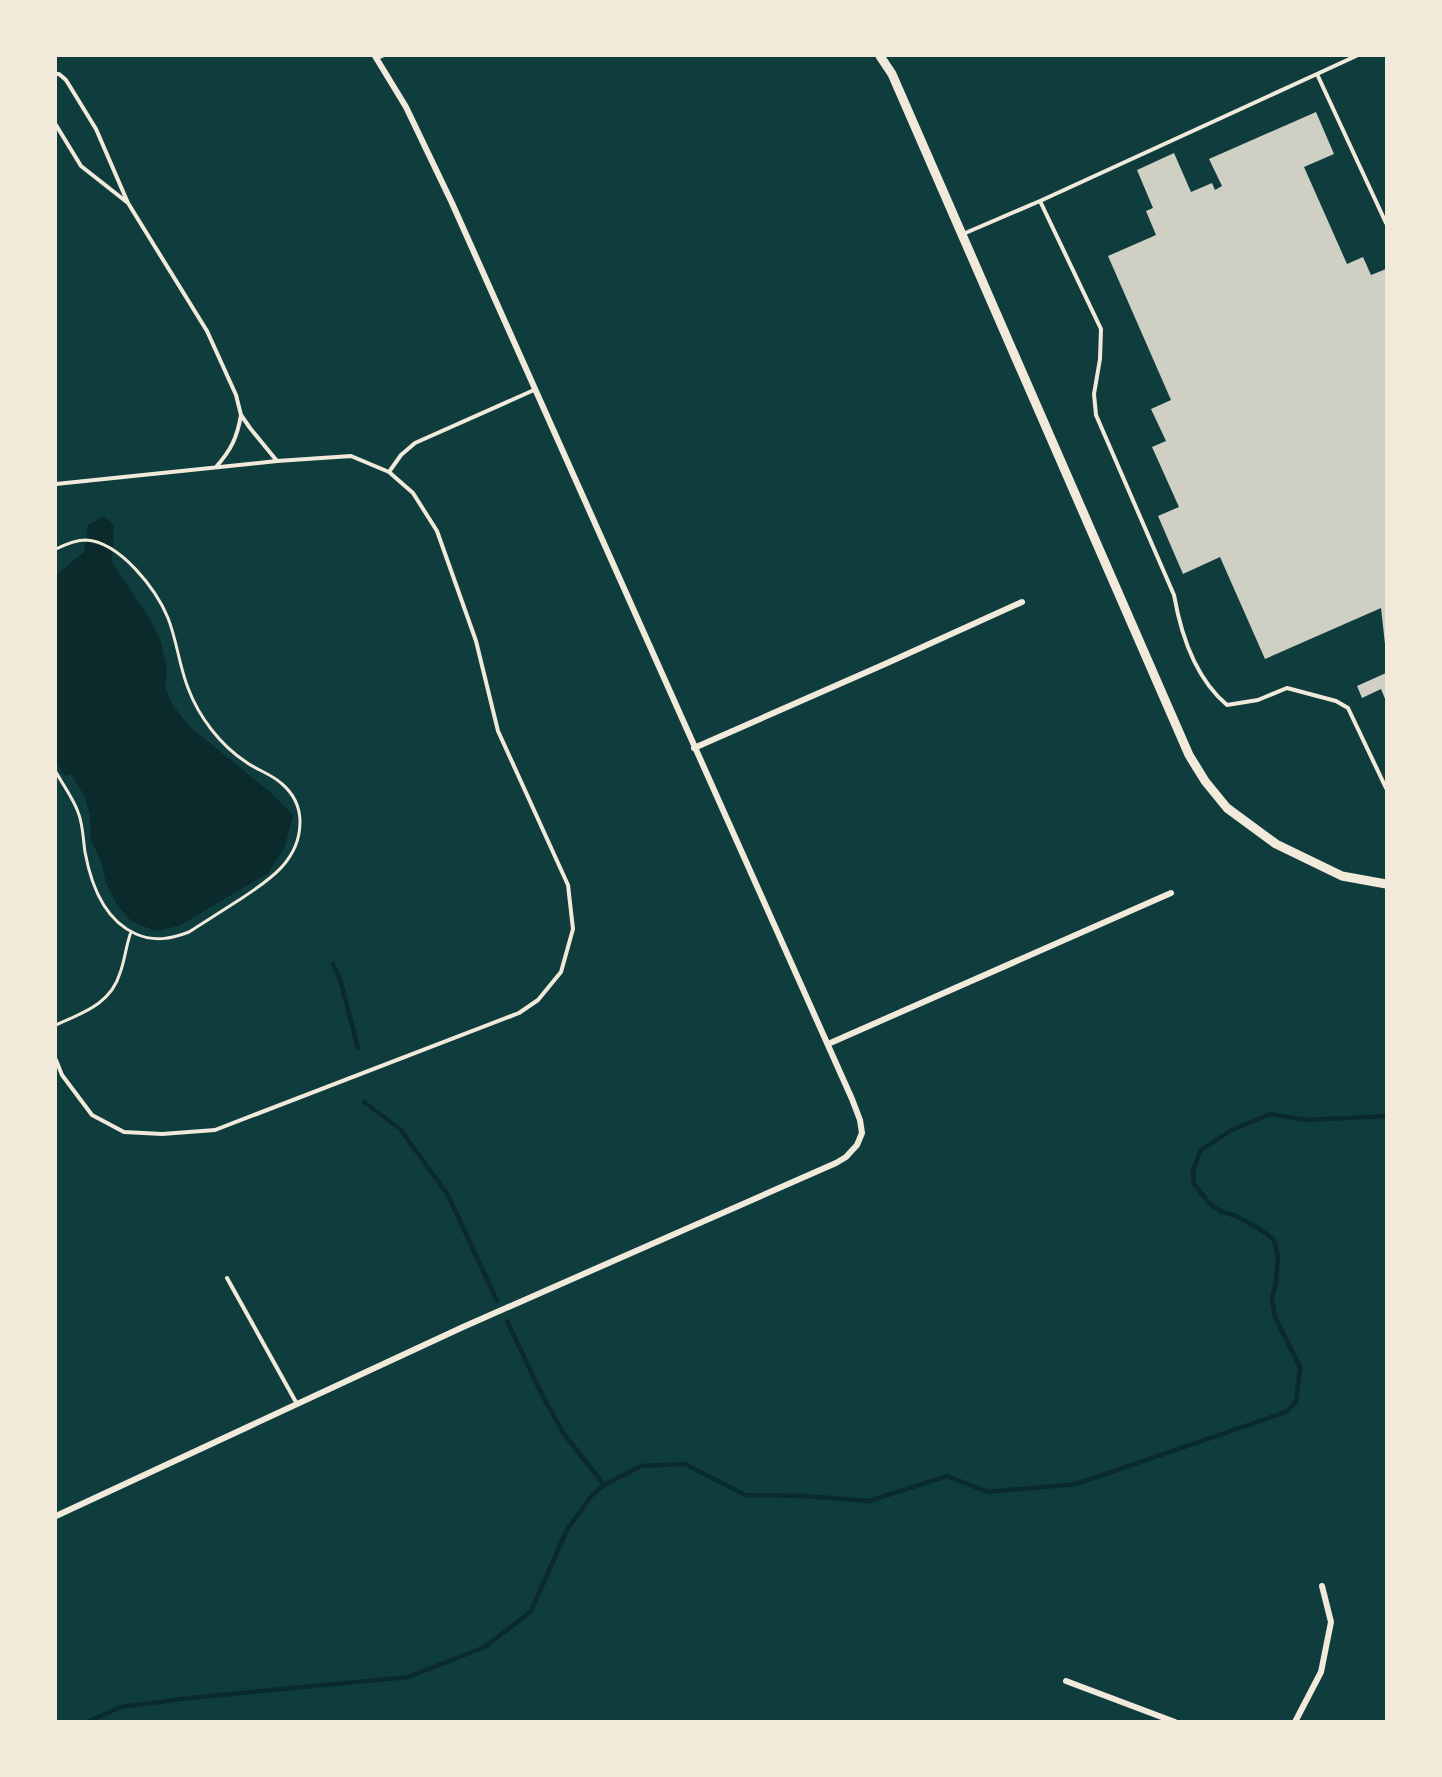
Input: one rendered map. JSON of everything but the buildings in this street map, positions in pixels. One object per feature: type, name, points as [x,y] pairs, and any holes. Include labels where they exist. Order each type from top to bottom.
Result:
[{"type":"street","points":[[56,1516],[464,1327],[814,1173],[846,1156],[857,1145],[862,1133],[860,1119],[828,1044],[452,203],[406,107],[378,56]]},
{"type":"street","points":[[880,56],[892,74],[1189,755],[1205,781],[1227,808],[1276,844],[1342,876],[1386,884]]},
{"type":"street","points":[[694,748],[1022,602]]},
{"type":"street","points":[[828,1044],[1172,893]]},
{"type":"street","points":[[1295,1722],[1322,1672],[1331,1622],[1322,1586]]},
{"type":"street","points":[[1066,1681],[1175,1722]]},
{"type":"lane","points":[[962,235],[1356,56]]},
{"type":"lane","points":[[56,74],[66,80],[91,121],[129,203],[207,331],[236,395],[241,415],[239,429],[230,451],[215,468]]},
{"type":"lane","points":[[1317,74],[1386,223]]},
{"type":"lane","points":[[56,125],[81,166],[129,203]]},
{"type":"lane","points":[[1040,201],[1101,329],[1100,359],[1094,394],[1096,415],[1174,595],[1180,625],[1193,660],[1214,695],[1227,705],[1258,700],[1287,688],[1336,701],[1348,708],[1386,788]]},
{"type":"lane","points":[[389,472],[401,455],[415,443],[534,390]]},
{"type":"lane","points":[[241,415],[276,461]]},
{"type":"lane","points":[[56,484],[276,461],[351,456],[389,472],[413,493],[437,531],[476,641],[498,731],[568,885],[573,929],[561,972],[538,1000],[519,1013],[215,1130],[162,1134],[124,1132],[92,1115],[62,1075],[56,1060]]},
{"type":"lane","points":[[227,1278],[297,1404]]},
{"type":"path","points":[[56,549],[82,540],[106,545],[141,575],[161,603],[186,681],[196,705],[208,724],[222,742],[245,762],[283,785],[291,793],[298,808],[300,825],[292,854],[284,866],[269,880],[181,935],[151,940],[131,932],[115,921],[101,900],[88,866],[79,813],[56,772]]},
{"type":"path","points":[[56,1024],[94,1007],[112,991],[120,973],[131,932]]},
{"type":"water","points":[[104,516],[114,525],[112,562],[160,639],[167,669],[165,687],[172,704],[189,726],[270,792],[293,815],[285,847],[268,873],[179,926],[155,931],[131,921],[117,905],[106,883],[102,864],[91,840],[90,816],[85,797],[71,774],[65,776],[56,762],[56,575],[84,552],[88,525]]},
{"type":"waterway","points":[[333,964],[340,979],[358,1048]]},
{"type":"waterway","points":[[364,1102],[400,1129],[448,1195],[497,1301]]},
{"type":"waterway","points":[[87,1722],[121,1707],[189,1698],[408,1677],[485,1647],[531,1611],[567,1530],[592,1495],[604,1485],[641,1466],[685,1464],[745,1495],[804,1496],[869,1501],[947,1476],[988,1492],[1076,1484],[1286,1412],[1296,1402],[1300,1367],[1275,1317],[1272,1298],[1278,1257],[1274,1240],[1260,1229],[1236,1216],[1220,1211],[1209,1203],[1194,1184],[1193,1171],[1200,1151],[1230,1131],[1270,1114],[1307,1120],[1386,1116]]},
{"type":"waterway","points":[[507,1321],[543,1397],[564,1434],[604,1485]]}]
